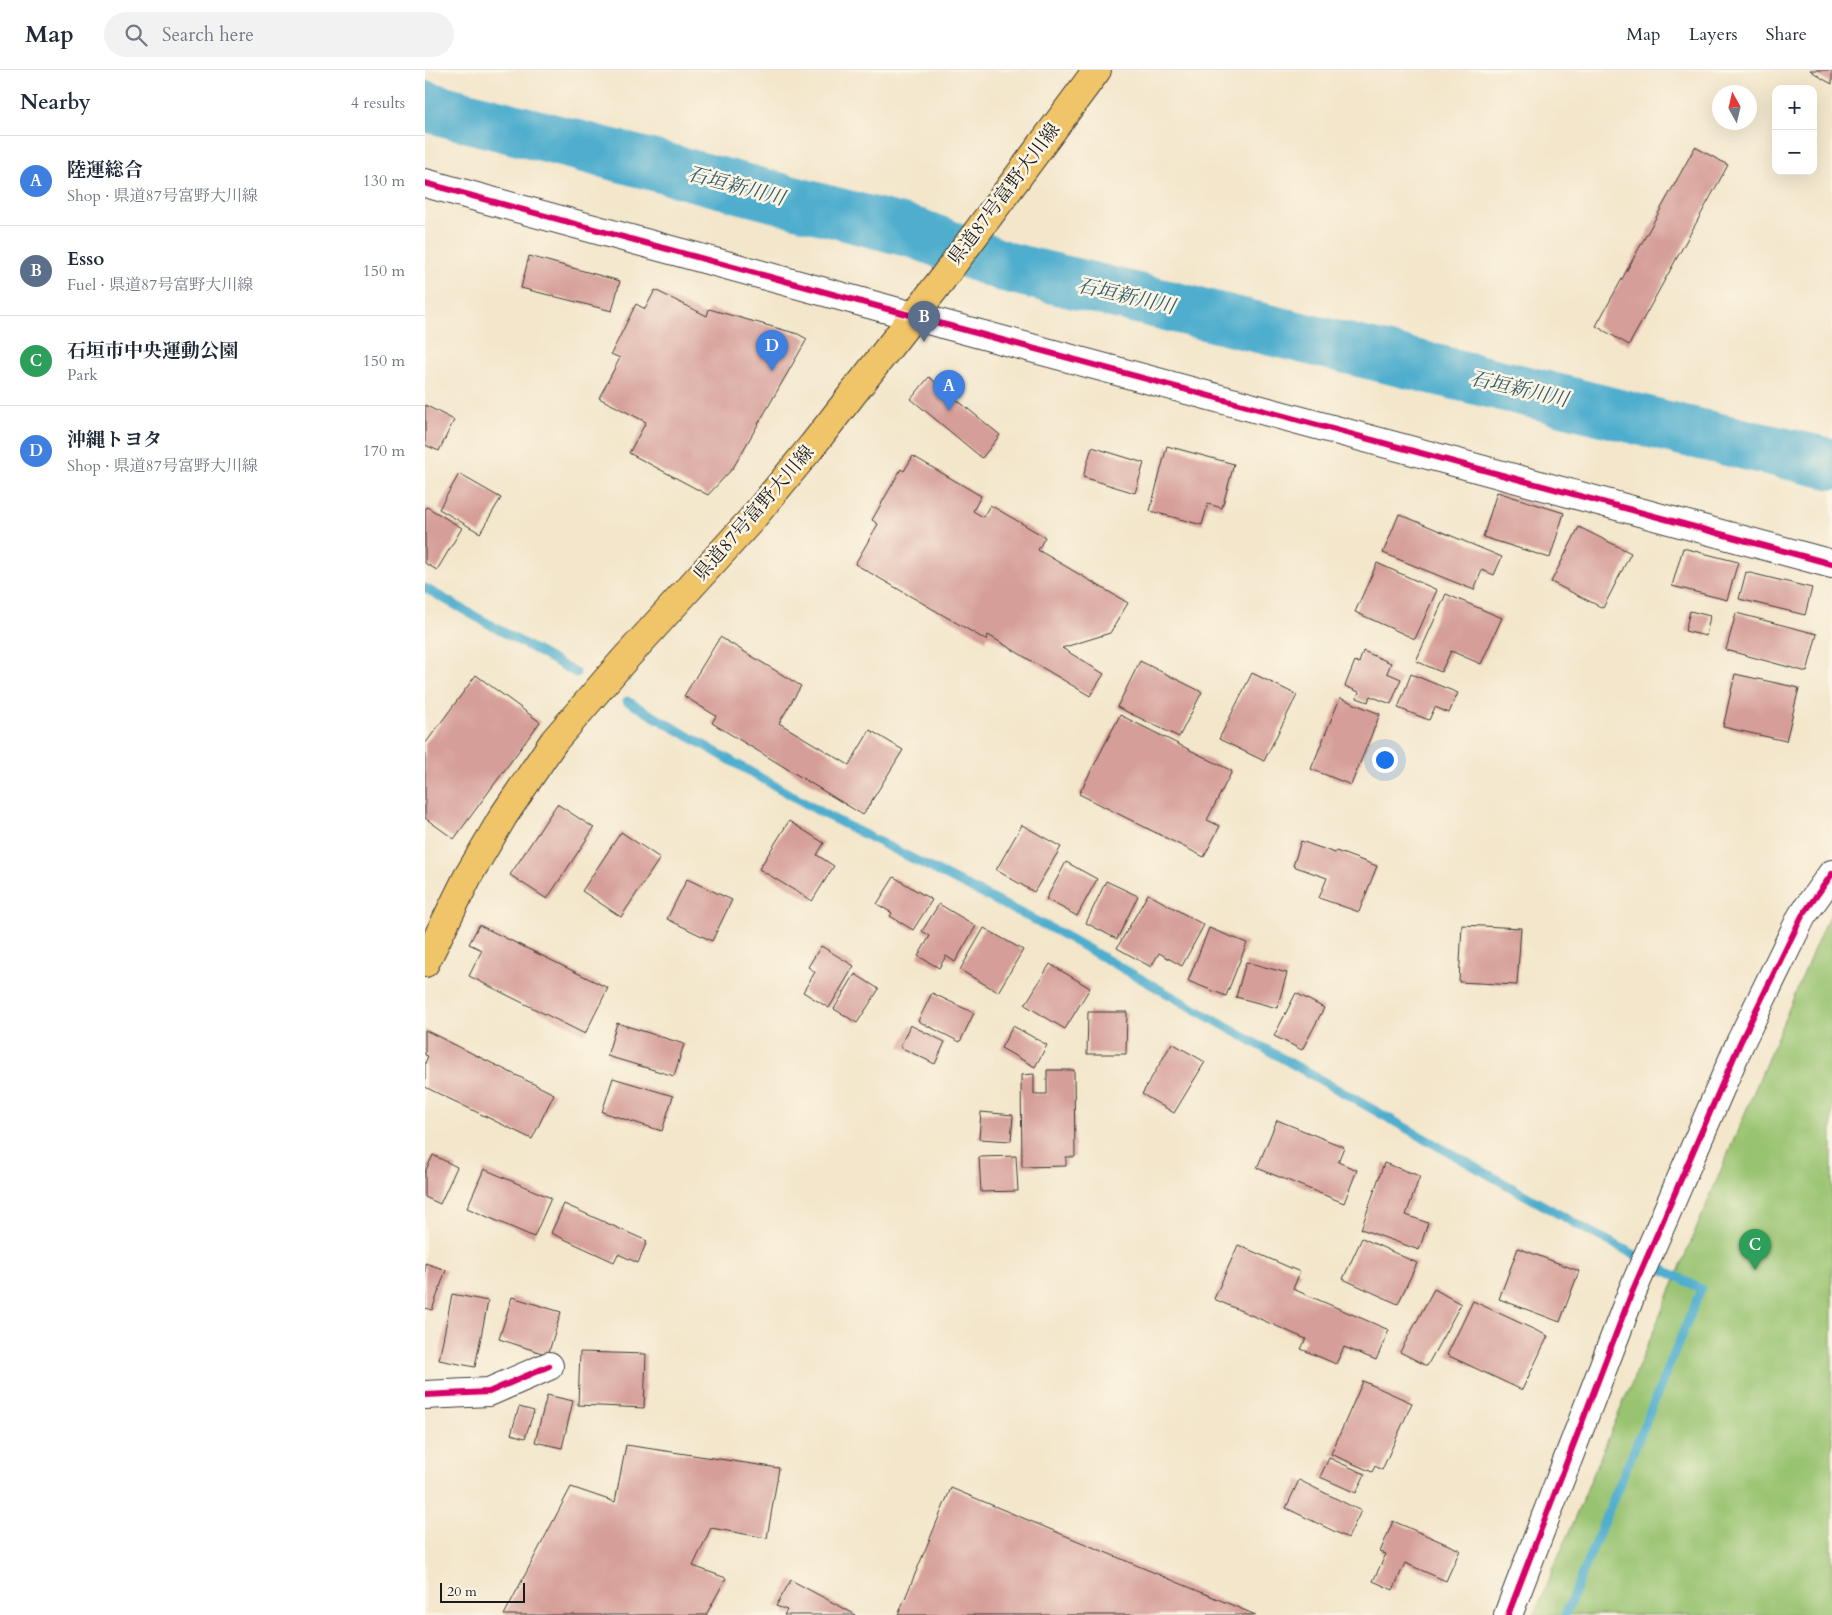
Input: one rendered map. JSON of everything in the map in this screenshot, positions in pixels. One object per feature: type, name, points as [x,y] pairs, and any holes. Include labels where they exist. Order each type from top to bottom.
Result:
[{"type":"main road","name":"県道87号富野大川線","points":[[425,963],[468,876],[504,815],[554,741],[623,661],[751,520],[812,446],[939,282],[1097,70]]},
{"type":"street","points":[[425,183],[1832,564]]},
{"type":"street","points":[[1508,1615],[1632,1292],[1740,1043],[1802,916],[1832,874]]},
{"type":"street","points":[[425,1395],[489,1392],[549,1366]]},
{"type":"green space","points":[[1832,913],[1832,1615],[1534,1615],[1824,925]]},
{"type":"building","points":[[1810,70],[1832,70],[1832,84],[1823,79]]},
{"type":"building","points":[[1695,147],[1728,165],[1629,345],[1596,326]]},
{"type":"building","points":[[529,256],[620,281],[612,311],[521,288]]},
{"type":"building","points":[[655,290],[707,316],[709,309],[798,334],[807,339],[733,468],[708,495],[629,453],[646,422],[599,398],[620,358],[611,354],[636,304],[645,309]]},
{"type":"building","points":[[929,377],[1000,435],[982,458],[911,399]]},
{"type":"building","points":[[425,405],[454,420],[439,451],[425,445]]},
{"type":"building","points":[[1167,446],[1234,464],[1222,508],[1208,504],[1202,525],[1150,511]]},
{"type":"building","points":[[1092,447],[1144,463],[1135,493],[1083,477]]},
{"type":"building","points":[[913,456],[981,496],[973,511],[983,517],[990,505],[1045,537],[1038,550],[1128,603],[1110,633],[1062,648],[1104,674],[1090,696],[988,635],[986,640],[855,564],[878,524],[872,520],[901,469],[904,471]]},
{"type":"building","points":[[459,474],[501,498],[480,533],[439,509]]},
{"type":"building","points":[[1497,492],[1564,513],[1550,558],[1483,537]]},
{"type":"building","points":[[427,507],[462,528],[437,570],[425,563],[425,510]]},
{"type":"building","points":[[1399,514],[1502,557],[1494,575],[1482,570],[1474,590],[1383,553]]},
{"type":"building","points":[[1579,527],[1631,553],[1603,608],[1551,582]]},
{"type":"building","points":[[1683,548],[1738,562],[1727,600],[1672,586]]},
{"type":"building","points":[[1377,563],[1437,590],[1415,639],[1355,612]]},
{"type":"building","points":[[1746,572],[1812,588],[1805,615],[1739,599]]},
{"type":"building","points":[[1446,594],[1502,618],[1481,664],[1451,651],[1441,672],[1416,661]]},
{"type":"building","points":[[1690,611],[1710,616],[1706,636],[1685,631]]},
{"type":"building","points":[[1736,613],[1817,634],[1807,672],[1726,650]]},
{"type":"building","points":[[720,637],[801,686],[779,723],[849,765],[870,730],[903,750],[863,815],[712,723],[716,716],[684,696]]},
{"type":"building","points":[[1363,651],[1391,663],[1387,673],[1401,679],[1391,704],[1370,696],[1368,702],[1357,698],[1359,692],[1345,686],[1355,661],[1359,663]]},
{"type":"building","points":[[1140,661],[1202,692],[1179,737],[1117,707]]},
{"type":"building","points":[[1252,673],[1297,695],[1264,761],[1219,739]]},
{"type":"building","points":[[1411,674],[1458,693],[1449,713],[1435,707],[1429,720],[1398,708]]},
{"type":"building","points":[[1735,674],[1799,688],[1786,741],[1723,727]]},
{"type":"building","points":[[476,675],[540,722],[454,839],[425,818],[425,744]]},
{"type":"building","points":[[1340,698],[1380,714],[1351,785],[1311,769]]},
{"type":"building","points":[[1120,715],[1232,771],[1207,820],[1220,826],[1204,857],[1079,794]]},
{"type":"building","points":[[557,804],[594,828],[547,899],[510,875]]},
{"type":"building","points":[[789,821],[824,843],[817,855],[834,866],[812,901],[759,869]]},
{"type":"building","points":[[1022,825],[1061,847],[1034,892],[996,870]]},
{"type":"building","points":[[621,832],[660,858],[621,917],[582,891]]},
{"type":"building","points":[[1301,841],[1377,866],[1359,912],[1319,898],[1327,878],[1293,866]]},
{"type":"building","points":[[1066,862],[1097,879],[1077,916],[1046,899]]},
{"type":"building","points":[[894,877],[932,900],[913,930],[890,916],[892,913],[877,904]]},
{"type":"building","points":[[687,879],[732,900],[712,941],[667,919]]},
{"type":"building","points":[[1106,881],[1138,896],[1117,939],[1086,923]]},
{"type":"building","points":[[1148,894],[1204,925],[1182,966],[1159,953],[1151,967],[1117,948]]},
{"type":"building","points":[[939,904],[976,926],[955,962],[946,956],[939,968],[918,956],[930,936],[922,931]]},
{"type":"building","points":[[479,925],[608,988],[585,1034],[469,976],[482,950],[469,944]]},
{"type":"building","points":[[1462,925],[1521,928],[1517,985],[1459,982]]},
{"type":"building","points":[[984,928],[1023,950],[998,992],[960,970]]},
{"type":"building","points":[[1209,928],[1247,943],[1226,996],[1188,981]]},
{"type":"building","points":[[821,946],[854,966],[829,1008],[803,992],[815,972],[808,967]]},
{"type":"building","points":[[1246,962],[1287,973],[1277,1008],[1236,997]]},
{"type":"building","points":[[1050,964],[1090,988],[1065,1029],[1025,1005]]},
{"type":"building","points":[[855,974],[879,989],[857,1023],[834,1009]]},
{"type":"building","points":[[932,993],[974,1013],[960,1042],[918,1021]]},
{"type":"building","points":[[1296,993],[1324,1008],[1302,1050],[1274,1036]]},
{"type":"building","points":[[1088,1012],[1127,1012],[1126,1054],[1087,1054]]},
{"type":"building","points":[[617,1023],[684,1044],[674,1076],[607,1056]]},
{"type":"building","points":[[910,1025],[945,1042],[935,1064],[900,1047]]},
{"type":"building","points":[[1013,1026],[1047,1045],[1035,1067],[1001,1048]]},
{"type":"building","points":[[425,1030],[554,1094],[532,1139],[425,1087],[425,1063],[428,1056],[425,1055]]},
{"type":"building","points":[[1172,1043],[1205,1062],[1174,1113],[1142,1094]]},
{"type":"building","points":[[1047,1070],[1074,1070],[1075,1157],[1066,1157],[1066,1166],[1022,1167],[1021,1075],[1034,1074],[1034,1094],[1047,1094]]},
{"type":"building","points":[[613,1078],[673,1096],[662,1131],[602,1112]]},
{"type":"building","points":[[981,1112],[1013,1115],[1011,1141],[979,1139]]},
{"type":"building","points":[[1277,1120],[1344,1147],[1338,1162],[1357,1170],[1344,1203],[1257,1168]]},
{"type":"building","points":[[433,1155],[457,1167],[440,1204],[425,1197],[425,1172]]},
{"type":"building","points":[[1016,1156],[1018,1191],[981,1192],[979,1157]]},
{"type":"building","points":[[1384,1163],[1420,1176],[1406,1215],[1428,1223],[1419,1250],[1361,1229]]},
{"type":"building","points":[[484,1169],[551,1198],[534,1237],[467,1208]]},
{"type":"building","points":[[564,1204],[647,1241],[638,1263],[618,1254],[614,1262],[551,1233]]},
{"type":"building","points":[[1362,1238],[1417,1263],[1398,1304],[1343,1279]]},
{"type":"building","points":[[1238,1245],[1300,1272],[1293,1289],[1389,1330],[1376,1360],[1344,1347],[1336,1364],[1301,1349],[1306,1339],[1214,1299]]},
{"type":"building","points":[[1518,1248],[1579,1271],[1560,1322],[1499,1299]]},
{"type":"building","points":[[425,1263],[446,1270],[432,1310],[425,1308]]},
{"type":"building","points":[[1434,1289],[1461,1304],[1427,1366],[1400,1352]]},
{"type":"building","points":[[452,1294],[488,1301],[475,1367],[439,1360]]},
{"type":"building","points":[[512,1297],[561,1312],[548,1355],[499,1339]]},
{"type":"building","points":[[1473,1301],[1548,1336],[1522,1390],[1447,1355]]},
{"type":"building","points":[[580,1352],[646,1354],[644,1408],[578,1405]]},
{"type":"building","points":[[1363,1381],[1412,1403],[1382,1470],[1375,1466],[1372,1472],[1331,1454]]},
{"type":"building","points":[[547,1395],[573,1401],[562,1448],[535,1442]]},
{"type":"building","points":[[519,1407],[534,1411],[525,1438],[511,1434]]},
{"type":"building","points":[[626,1445],[779,1468],[767,1538],[711,1528],[693,1566],[726,1578],[706,1615],[504,1615],[571,1487],[615,1502]]},
{"type":"building","points":[[1329,1458],[1365,1474],[1356,1493],[1320,1477]]},
{"type":"building","points":[[1299,1480],[1361,1511],[1348,1538],[1286,1508]]},
{"type":"building","points":[[951,1488],[1256,1615],[898,1615]]},
{"type":"building","points":[[1393,1521],[1460,1550],[1446,1581],[1405,1563],[1393,1590],[1373,1581],[1386,1554],[1380,1552]]},
{"type":"building","points":[[791,1580],[856,1615],[784,1615],[787,1610],[776,1606]]},
{"type":"waterway","name":"石垣新川川","points":[[425,106],[918,234],[1006,267],[1681,430],[1832,464]]},
{"type":"waterway","points":[[425,588],[576,673]]},
{"type":"waterway","points":[[627,701],[824,814],[1058,932],[1587,1230],[1701,1289],[1565,1615]]},
{"type":"cycle path","points":[[425,183],[1832,564]]},
{"type":"cycle path","points":[[1508,1615],[1632,1292],[1740,1043],[1802,916],[1832,874]]},
{"type":"cycle path","points":[[425,1395],[489,1392],[549,1366]]},
{"type":"place","name":"Esso","points":[[924,342]]},
{"type":"place","name":"沖縄トヨタ","points":[[772,371]]},
{"type":"place","name":"陸運総合","points":[[949,411]]},
{"type":"place","name":"石垣市中央運動公園","points":[[1755,1270]]}]
